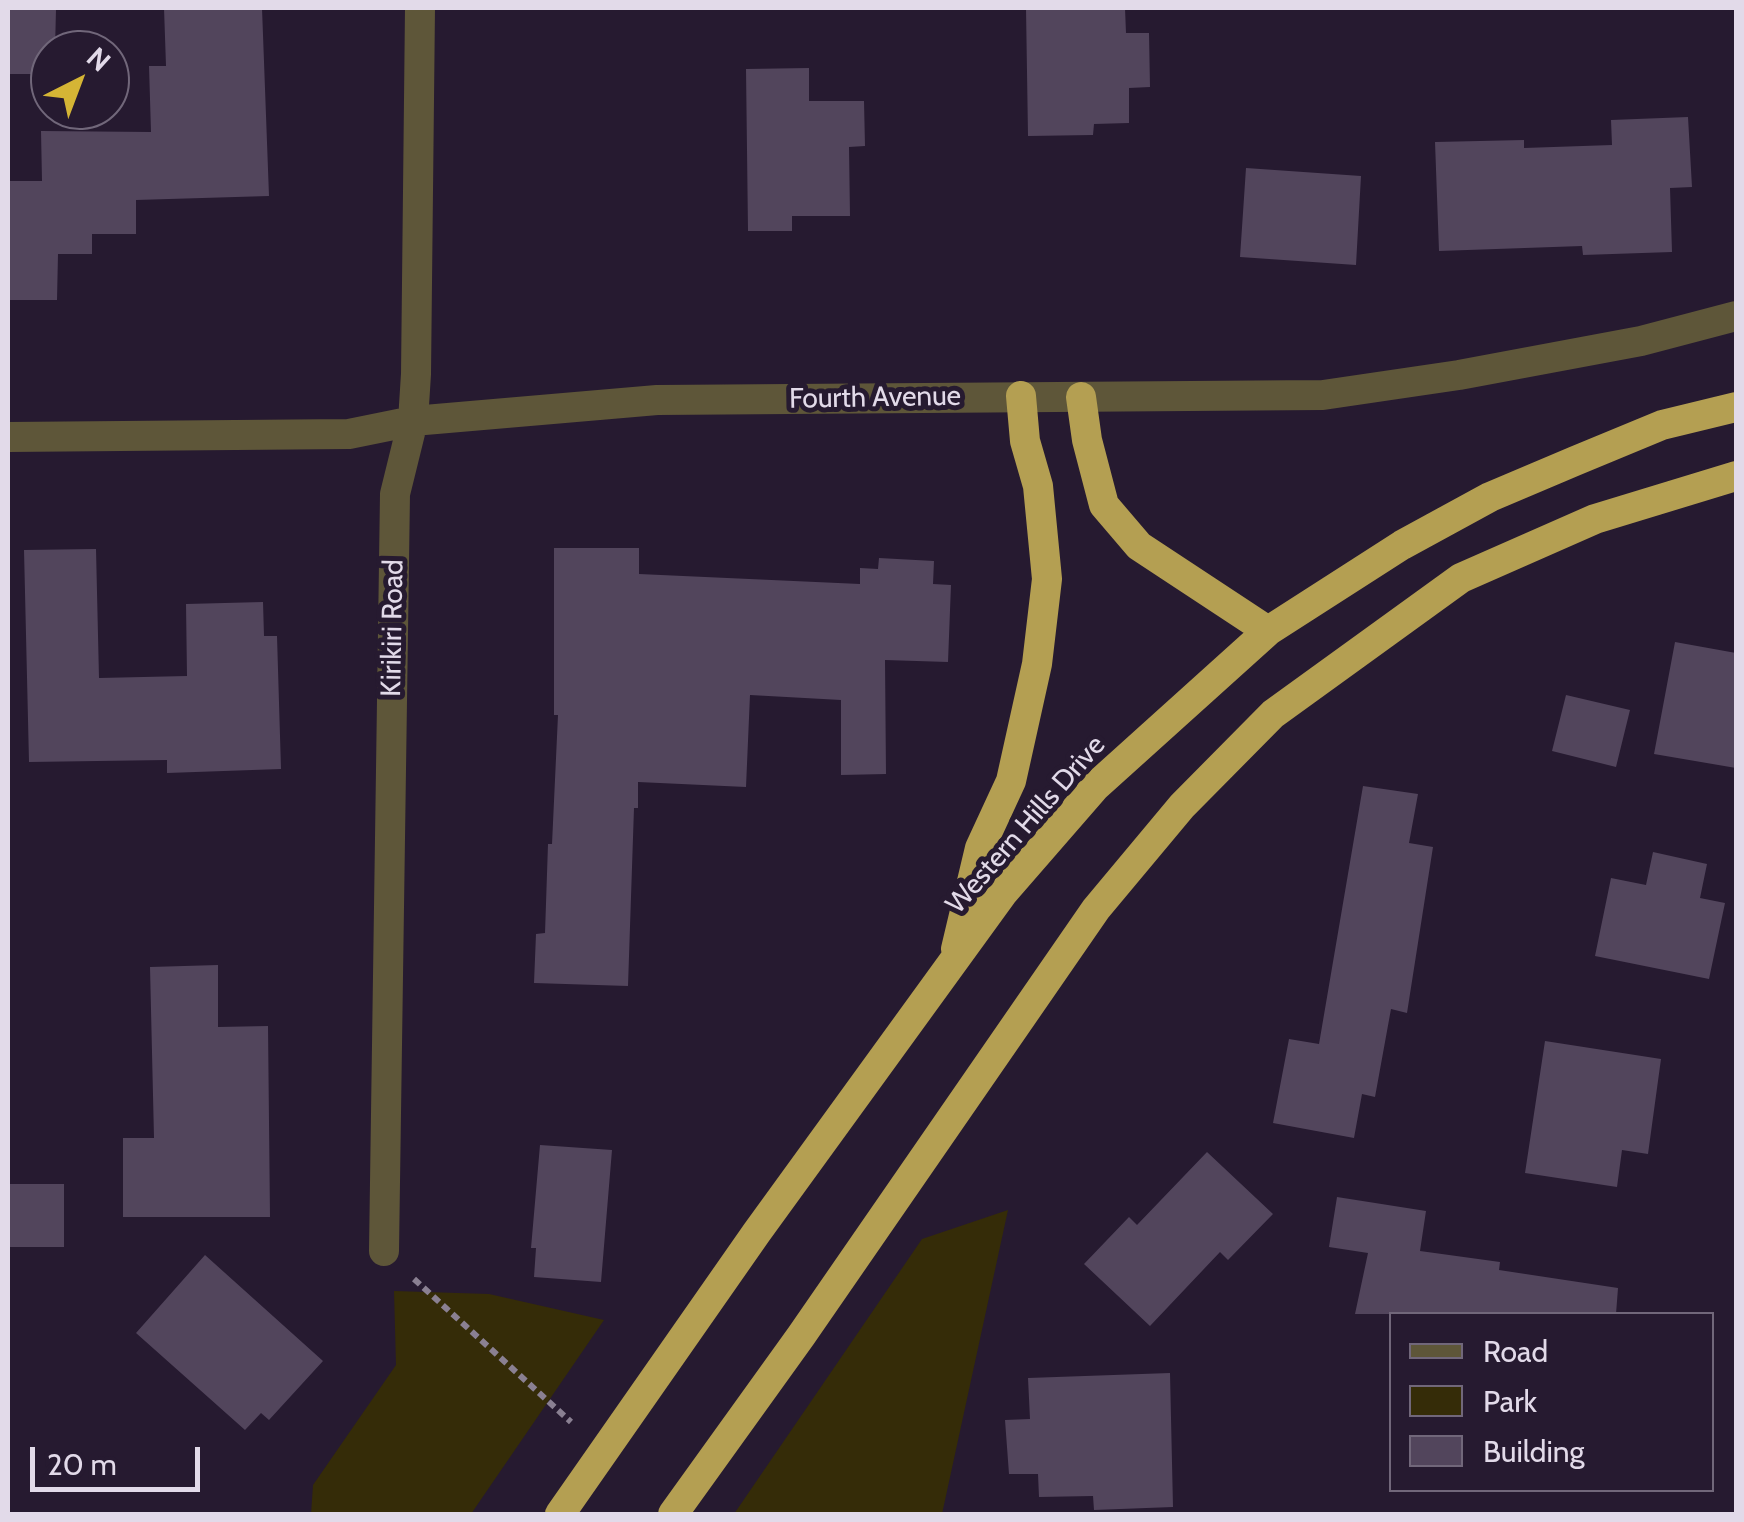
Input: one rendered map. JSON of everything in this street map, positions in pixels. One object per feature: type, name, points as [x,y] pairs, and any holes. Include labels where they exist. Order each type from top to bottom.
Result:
[{"type":"highway","points":[[952,962],[980,848],[1011,781],[1037,664],[1047,580],[1038,486],[1026,442],[1020,396]]},
{"type":"highway","points":[[1080,396],[1104,504],[1139,546],[1268,632]]},
{"type":"highway","name":"Western Hills Drive","points":[[560,1514],[952,962],[1003,893],[1096,786],[1268,632],[1372,563],[1490,498],[1662,425],[1736,407]]},
{"type":"highway","points":[[673,1514],[1096,908],[1182,806],[1272,714],[1460,578],[1595,519],[1736,476]]},
{"type":"street","name":"Kirikiri Road","points":[[384,1251],[395,494],[412,420],[416,374],[420,8]]},
{"type":"street","name":"Fourth Avenue","points":[[8,437],[350,434],[412,420],[657,400],[1323,396],[1641,341],[1736,316]]},
{"type":"path","points":[[384,1251],[603,1451]]},
{"type":"green space","points":[[1008,1210],[942,1514],[734,1514],[922,1239]]},
{"type":"green space","points":[[394,1291],[489,1294],[604,1320],[471,1514],[311,1514],[313,1485],[396,1365]]},
{"type":"building","points":[[164,8],[262,8],[269,196],[136,200],[136,234],[92,234],[92,254],[58,254],[57,300],[8,300],[8,181],[42,181],[41,131],[151,132],[149,66],[166,66]]},
{"type":"building","points":[[1026,8],[1125,8],[1126,33],[1149,33],[1150,87],[1129,88],[1129,123],[1094,124],[1093,135],[1028,136]]},
{"type":"building","points":[[8,9],[56,9],[55,30],[30,30],[30,74],[8,74]]},
{"type":"building","points":[[809,68],[809,101],[864,101],[865,146],[849,147],[850,216],[792,216],[792,231],[748,231],[746,69]]},
{"type":"building","points":[[1688,117],[1692,187],[1670,188],[1672,252],[1583,255],[1582,246],[1439,251],[1435,142],[1524,140],[1524,148],[1612,145],[1611,120]]},
{"type":"building","points":[[1246,168],[1361,176],[1356,265],[1240,257]]},
{"type":"building","points":[[554,548],[639,548],[639,574],[860,584],[860,568],[878,569],[879,558],[934,561],[933,584],[951,585],[948,662],[885,660],[886,774],[841,775],[841,700],[750,695],[746,787],[638,782],[628,986],[534,983],[536,934],[545,933],[558,715],[554,715]]},
{"type":"building","points":[[96,549],[99,678],[187,676],[186,604],[263,602],[264,636],[277,636],[281,769],[167,773],[167,760],[29,762],[24,550]]},
{"type":"building","points":[[1675,642],[1736,653],[1736,768],[1654,754]]},
{"type":"building","points":[[1566,695],[1630,710],[1616,767],[1552,751]]},
{"type":"building","points":[[1363,786],[1418,794],[1409,843],[1433,847],[1407,1013],[1391,1009],[1375,1097],[1362,1094],[1354,1138],[1273,1123],[1289,1039],[1319,1044]]},
{"type":"building","points":[[1653,852],[1707,864],[1700,898],[1725,903],[1709,979],[1595,956],[1611,878],[1646,885]]},
{"type":"building","points":[[218,965],[218,1027],[268,1026],[270,1217],[123,1217],[123,1138],[154,1138],[150,967]]},
{"type":"building","points":[[1545,1041],[1661,1059],[1648,1154],[1622,1150],[1617,1187],[1525,1173]]},
{"type":"building","points":[[540,1145],[612,1150],[601,1282],[534,1277],[536,1248],[531,1248]]},
{"type":"building","points":[[1207,1152],[1273,1214],[1228,1260],[1220,1252],[1150,1326],[1084,1264],[1129,1217],[1137,1225]]},
{"type":"building","points":[[8,1184],[64,1184],[64,1247],[8,1247]]},
{"type":"building","points":[[1337,1197],[1426,1211],[1420,1251],[1500,1262],[1499,1270],[1618,1288],[1616,1312],[1355,1314],[1368,1253],[1329,1247]]},
{"type":"building","points":[[205,1255],[323,1361],[269,1420],[261,1413],[245,1430],[136,1333]]},
{"type":"building","points":[[1170,1373],[1173,1507],[1094,1510],[1093,1496],[1039,1497],[1038,1474],[1009,1474],[1005,1420],[1030,1419],[1028,1378]]}]
